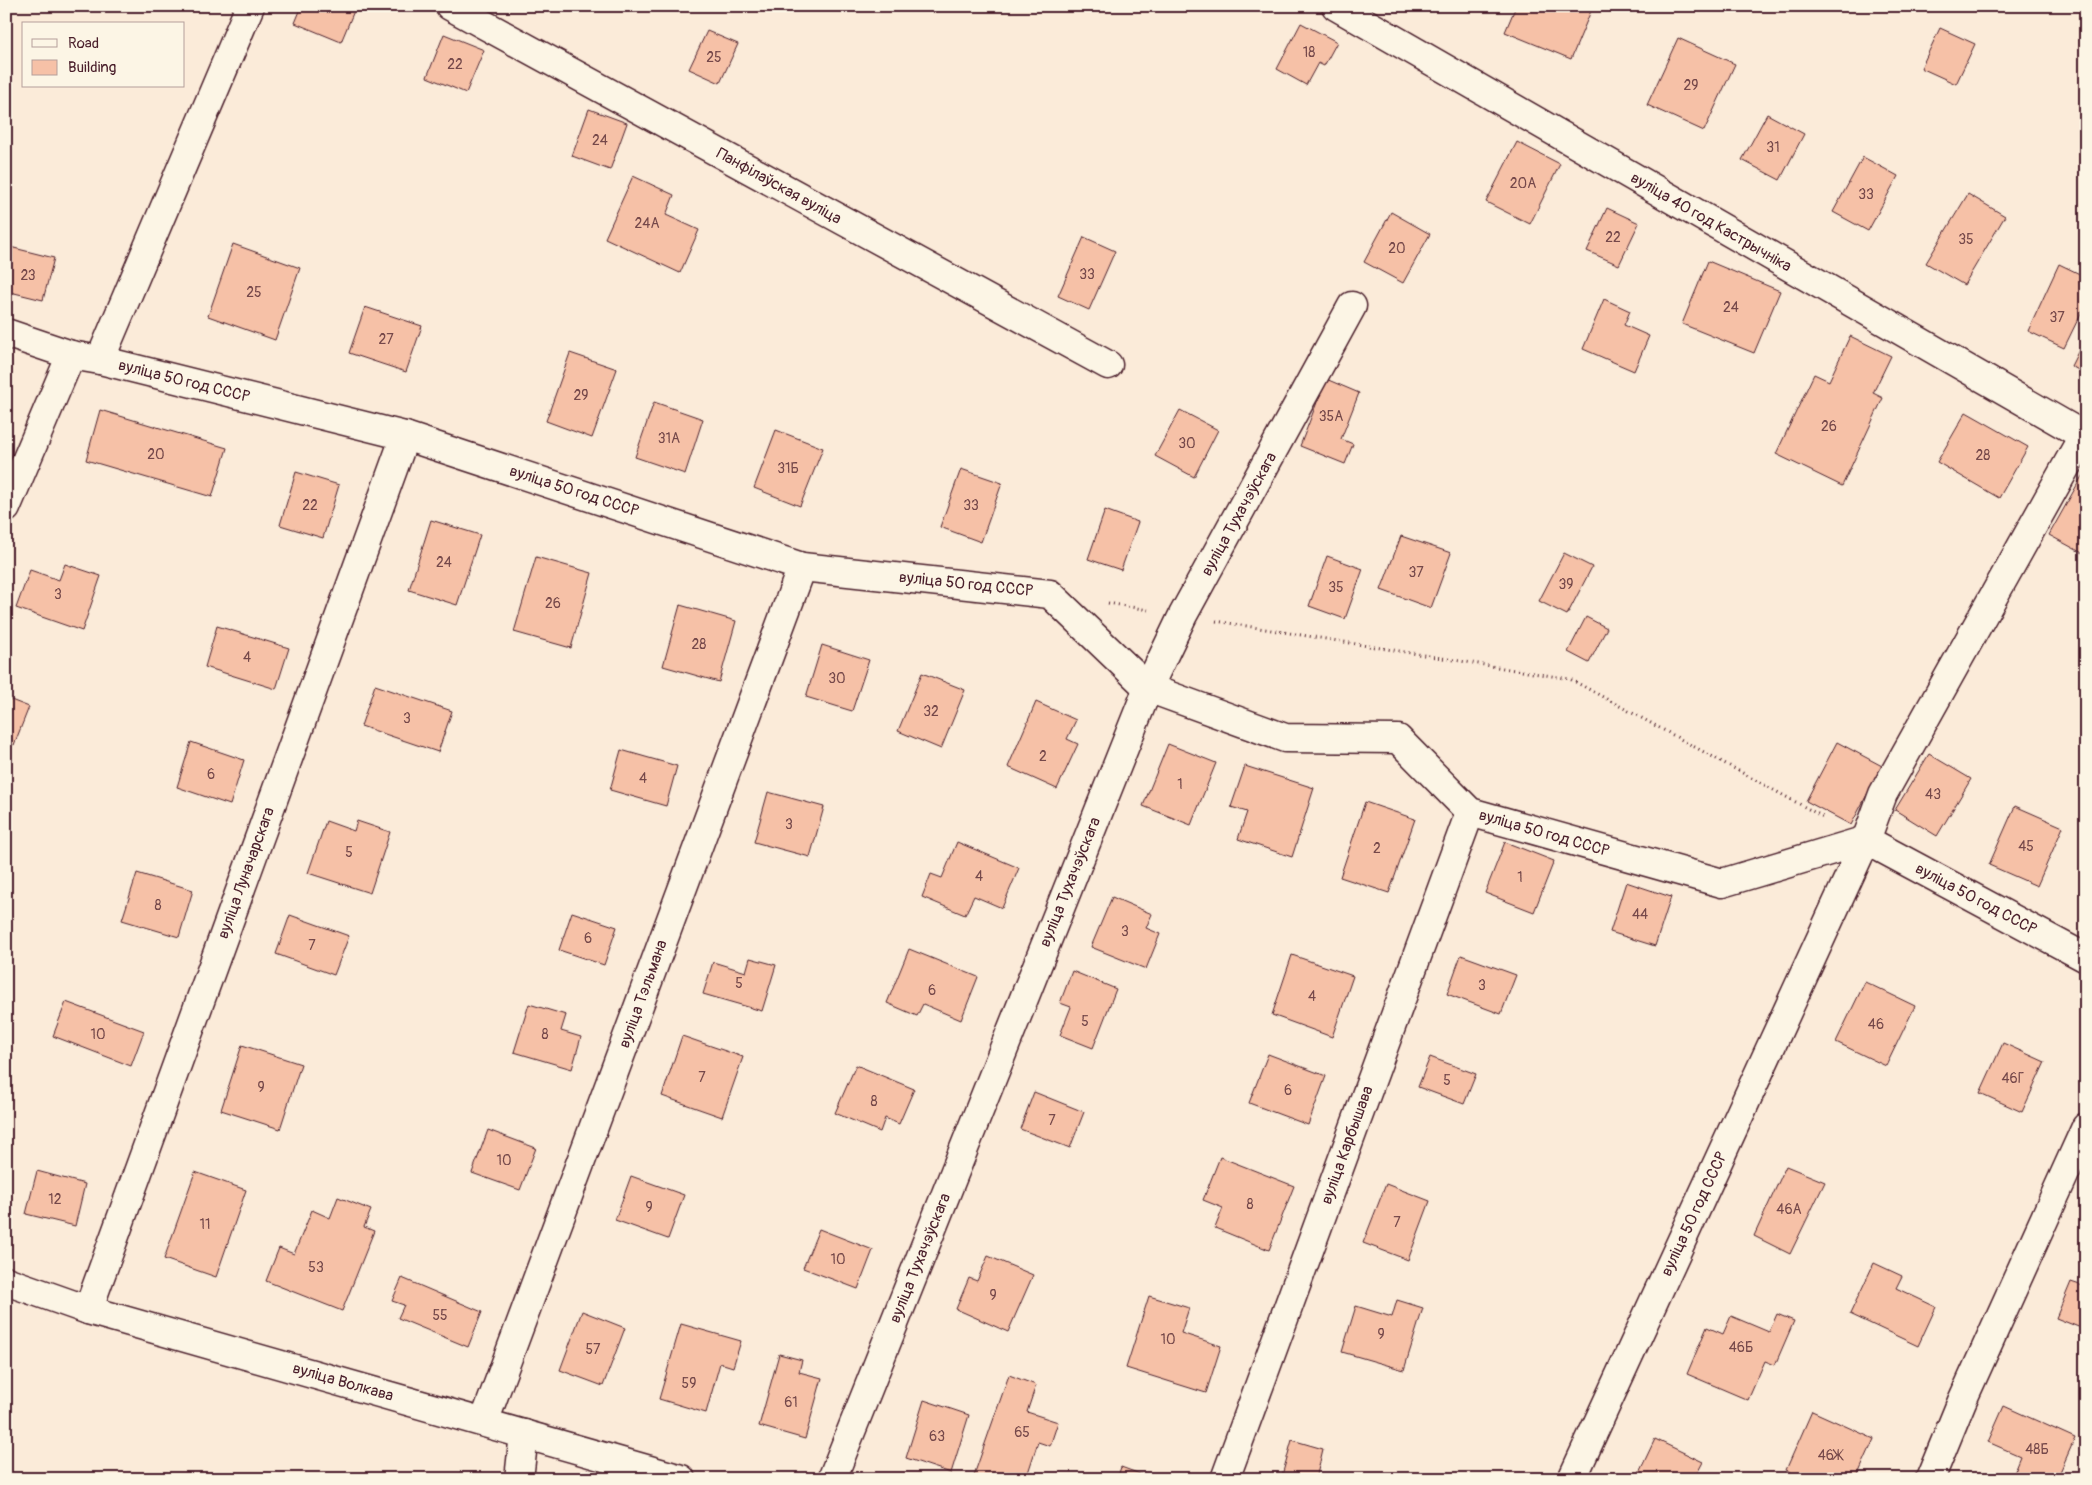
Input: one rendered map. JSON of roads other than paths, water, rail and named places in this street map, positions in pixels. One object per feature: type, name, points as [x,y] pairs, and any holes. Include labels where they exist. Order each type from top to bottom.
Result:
[{"type":"street","points":[[100,360],[250,6]]},
{"type":"street","name":"Панфілаўская вуліца","points":[[450,6],[1108,365]]},
{"type":"street","name":"вуліца 40 год Кастрычніка","points":[[1336,6],[2085,435]]},
{"type":"street","name":"вуліца Тухачэўскага","points":[[832,1479],[1148,688],[1183,616],[1352,306]]},
{"type":"street","name":"вуліца 50 год СССР","points":[[6,334],[72,355],[100,360],[405,436],[802,567],[1050,594],[1148,688],[1285,738],[1398,739],[1470,812],[1722,884],[1866,840],[2086,958]]},
{"type":"street","points":[[6,508],[72,355]]},
{"type":"street","points":[[1866,840],[1883,794],[2085,435]]},
{"type":"street","name":"вуліца Луначарскага","points":[[88,1310],[405,436]]},
{"type":"street","name":"вуліца Тэльмана","points":[[484,1422],[802,567]]},
{"type":"street","name":"вуліца Карбышава","points":[[1225,1479],[1470,812]]},
{"type":"street","name":"вуліца 50 год СССР","points":[[1572,1479],[1866,840]]},
{"type":"street","points":[[1930,1479],[1962,1400],[2086,1128]]},
{"type":"street","name":"вуліца Волкава","points":[[6,1281],[88,1310],[681,1479]]},
{"type":"street","points":[[519,1479],[524,1434]]}]
